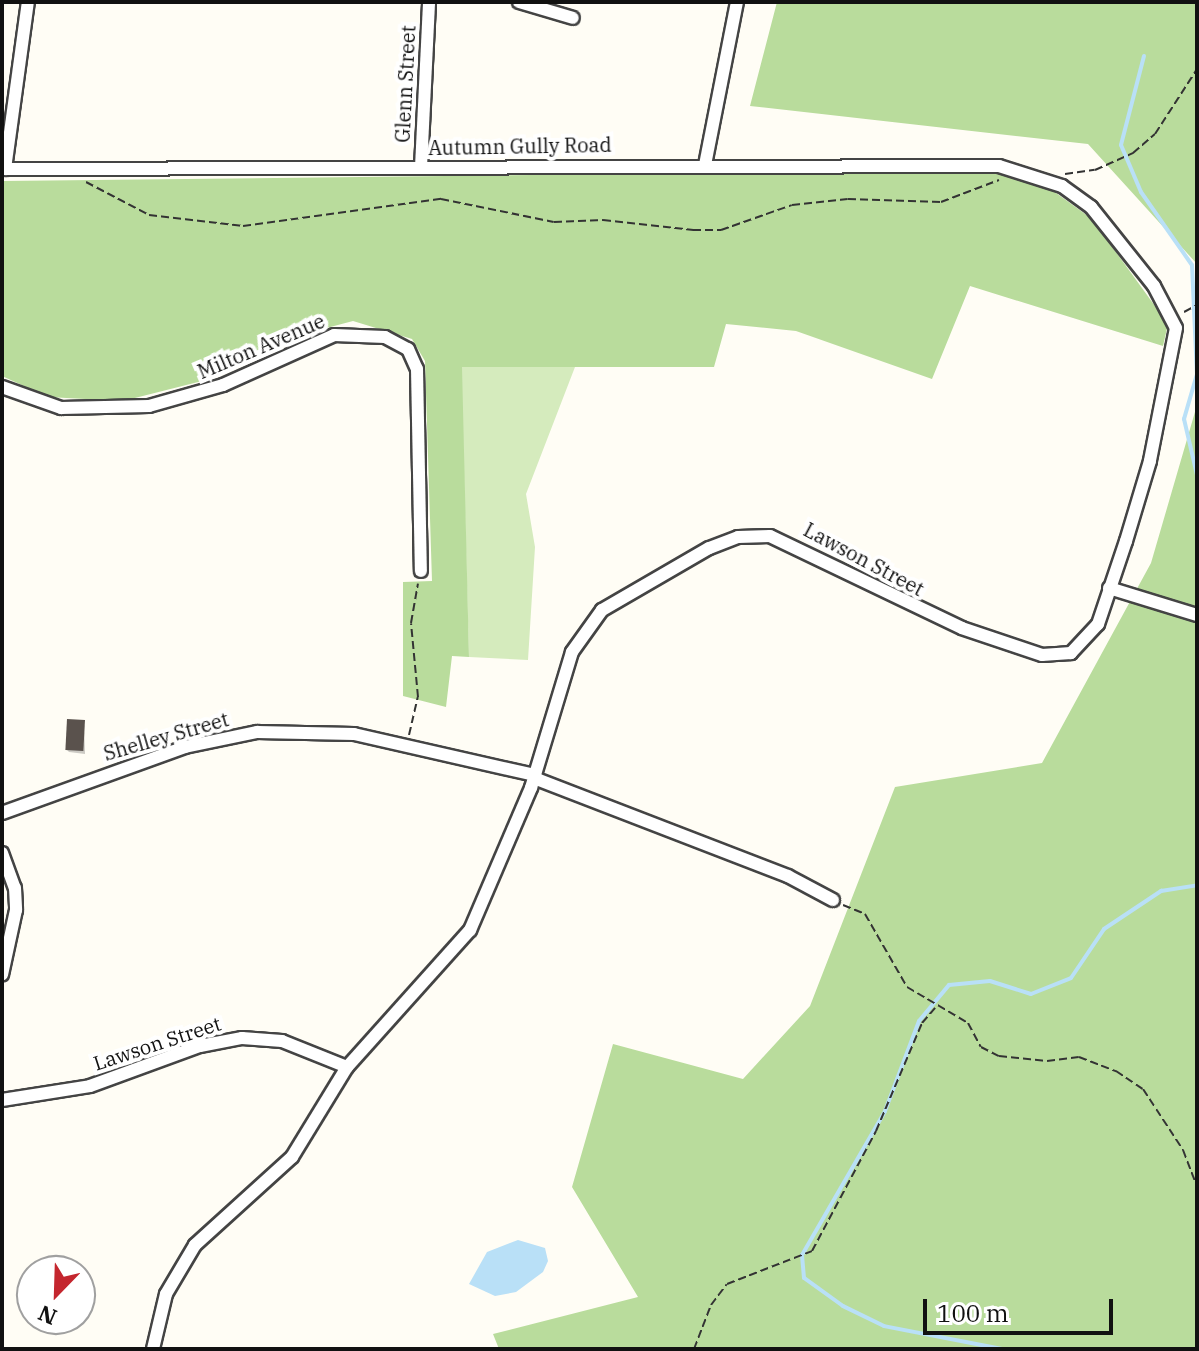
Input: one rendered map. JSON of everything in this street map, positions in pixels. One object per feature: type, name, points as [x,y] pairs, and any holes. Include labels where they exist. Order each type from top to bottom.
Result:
[{"type":"street","points":[[3,169],[28,2]]},
{"type":"street","name":"Glenn Street","points":[[421,167],[429,2]]},
{"type":"street","points":[[519,2],[573,18]]},
{"type":"street","points":[[705,165],[737,2]]},
{"type":"street","name":"Autumn Gully Road","points":[[3,169],[999,166],[1037,177]]},
{"type":"street","points":[[1037,177],[1062,186],[1091,207],[1135,259],[1173,318]]},
{"type":"street","name":"Lawson Street","points":[[2,1100],[90,1086],[200,1046],[242,1038],[282,1041],[347,1067],[470,930],[534,777],[566,668],[590,623],[628,590],[738,537],[785,540],[922,612],[1042,655],[1071,653],[1086,643],[1109,588],[1158,430],[1175,338],[1173,318]]},
{"type":"street","name":"Milton Avenue","points":[[2,387],[61,408],[139,407],[207,391],[334,335],[357,332],[385,337],[408,349],[417,369],[421,571]]},
{"type":"street","points":[[1109,588],[1197,615]]},
{"type":"street","name":"Shelley Street","points":[[2,813],[185,747],[257,732],[334,731],[407,745],[534,777],[788,876],[833,900]]},
{"type":"street","points":[[2,853],[15,888],[16,910],[2,975]]},
{"type":"street","points":[[153,1349],[160,1312],[183,1260],[221,1217],[265,1185],[292,1157],[347,1067]]},
{"type":"path","points":[[1037,177],[1095,170],[1133,153],[1155,134],[1197,69]]},
{"type":"path","points":[[72,170],[125,206],[149,215],[243,226],[441,199],[554,222],[603,220],[721,230],[792,205],[848,199],[941,202],[1004,180]]},
{"type":"path","points":[[1173,318],[1197,305]]},
{"type":"path","points":[[407,745],[417,702],[411,623],[421,571]]},
{"type":"path","points":[[833,900],[865,914],[907,987],[936,1007],[968,1023],[981,1047],[999,1056],[1047,1061],[1079,1057],[1143,1089],[1183,1150],[1197,1187]]},
{"type":"path","points":[[694,1349],[711,1305],[727,1284],[812,1251],[876,1131],[922,1023],[936,1007]]},
{"type":"green space","points":[[777,2],[1197,2],[1197,264],[1088,144],[750,106]]},
{"type":"green space","points":[[990,170],[1052,190],[1092,219],[1168,324],[1163,346],[970,286],[932,379],[796,331],[726,324],[714,367],[462,367],[469,657],[452,656],[446,707],[403,696],[403,582],[432,581],[425,361],[412,339],[353,321],[300,335],[206,380],[123,401],[48,397],[2,376],[2,181]]},
{"type":"green space","points":[[461,367],[575,367],[526,494],[535,547],[528,660],[469,657]]},
{"type":"green space","points":[[1197,405],[1197,1349],[499,1349],[493,1334],[638,1297],[572,1187],[613,1044],[743,1079],[810,1006],[895,787],[1042,763],[1151,563]]},
{"type":"water","points":[[518,1240],[545,1248],[548,1261],[543,1272],[516,1292],[495,1296],[469,1284],[487,1252]]},
{"type":"building","points":[[67,719],[85,720],[83,751],[65,750]]},
{"type":"waterway","points":[[1144,56],[1121,145],[1141,192],[1192,265],[1197,374],[1184,419],[1197,475]]},
{"type":"waterway","points":[[1002,1349],[884,1326],[843,1306],[804,1278],[802,1255],[885,1111],[919,1021],[949,985],[990,981],[1031,994],[1071,978],[1104,929],[1161,891],[1197,885]]}]
